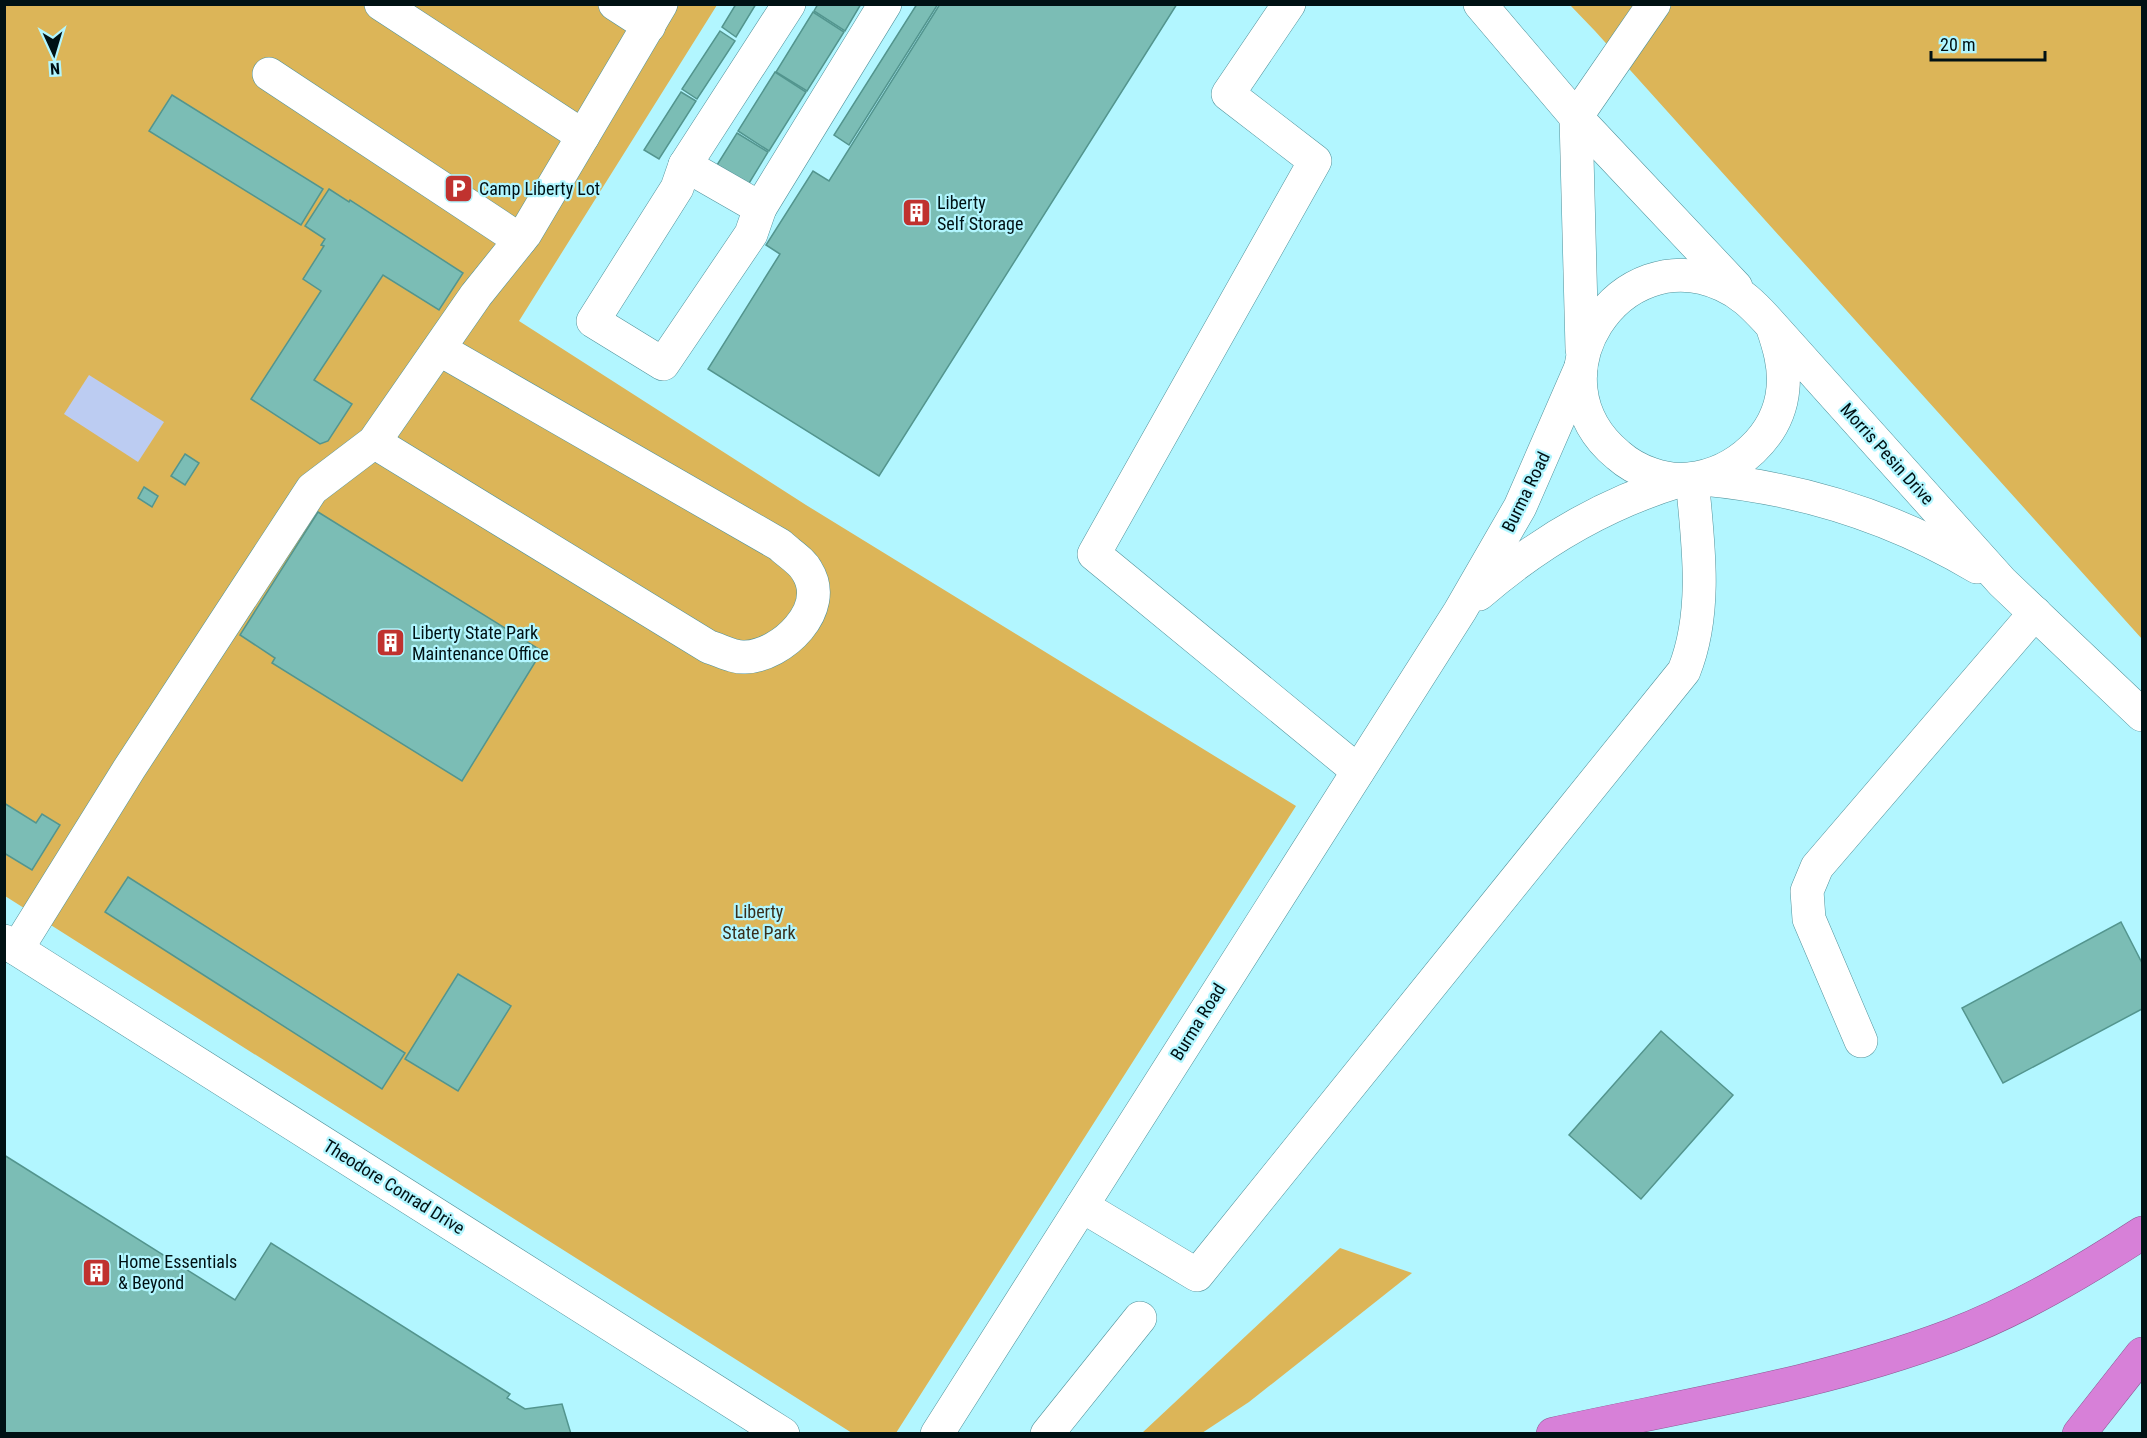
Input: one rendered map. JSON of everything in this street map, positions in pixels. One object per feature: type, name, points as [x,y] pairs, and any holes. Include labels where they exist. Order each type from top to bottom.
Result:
[{"type":"highway","points":[[1552,1434],[1814,1377],[1908,1351],[1952,1335],[2026,1301],[2074,1276],[2142,1233]]},
{"type":"highway","points":[[2079,1434],[2142,1354]]},
{"type":"street","points":[[381,4],[583,136]]},
{"type":"street","points":[[11,945],[312,489],[374,442],[476,295],[520,240],[655,15],[615,4]]},
{"type":"street","points":[[789,4],[685,165],[677,188],[593,321],[663,364],[750,234],[760,208],[885,4]]},
{"type":"street","points":[[1289,4],[1228,94],[1316,161],[1094,554],[1358,771]]},
{"type":"street","name":"Morris Pesin Drive","points":[[1480,4],[1576,117],[1769,322],[2002,582],[2142,715]]},
{"type":"street","points":[[1582,359],[1604,312],[1622,295],[1646,282],[1674,276],[1700,278],[1723,284],[1745,297],[1769,322],[1783,363],[1783,389],[1779,409],[1769,429],[1755,448],[1737,463],[1690,479],[1644,472],[1625,462],[1608,447],[1594,429],[1585,408],[1580,383],[1582,359],[1576,117],[1654,4]]},
{"type":"street","points":[[269,74],[520,240]]},
{"type":"street","points":[[685,165],[760,208]]},
{"type":"street","points":[[374,442],[709,647],[745,658],[778,647],[803,624],[814,598],[808,571],[780,545],[439,349]]},
{"type":"street","name":"Burma Road","points":[[937,1434],[1460,611],[1520,507],[1582,359]]},
{"type":"street","points":[[1082,1206],[1197,1275],[1684,671],[1694,647],[1698,611],[1698,537],[1690,479]]},
{"type":"street","name":"Burma Road","points":[[1460,611],[1502,575],[1578,522],[1614,503],[1690,479]]},
{"type":"street","name":"Morris Pesin Drive","points":[[1690,479],[1779,489],[1867,514],[1958,556],[2002,582]]},
{"type":"street","points":[[1861,1041],[1809,919],[1807,891],[1817,867],[2035,613]]},
{"type":"street","name":"Theodore Conrad Drive","points":[[11,945],[783,1434]]},
{"type":"street","points":[[1047,1434],[1140,1318]]},
{"type":"green space","name":"Liberty State Park","points":[[4,5],[717,5],[519,321],[806,505],[1296,806],[896,1433],[852,1433],[5,896]]},
{"type":"green space","points":[[1570,5],[2142,5],[2142,639],[1595,31]]},
{"type":"green space","points":[[1340,1248],[1412,1273],[1249,1402],[1202,1433],[1142,1433]]},
{"type":"water","points":[[89,375],[164,422],[138,462],[64,414]]},
{"type":"building","points":[[736,4],[756,4],[736,37],[722,27]]},
{"type":"building","points":[[818,4],[861,4],[845,31],[814,11]]},
{"type":"building","points":[[917,4],[938,4],[849,145],[834,135]]},
{"type":"building","name":"Liberty Self Storage","points":[[940,4],[1177,4],[879,476],[708,369],[780,254],[766,245],[813,171],[829,181]]},
{"type":"building","points":[[813,12],[844,32],[807,91],[776,72]]},
{"type":"building","points":[[720,31],[735,41],[697,99],[682,89]]},
{"type":"building","points":[[775,72],[806,92],[769,151],[738,131]]},
{"type":"building","points":[[681,92],[696,101],[659,159],[644,150]]},
{"type":"building","points":[[172,95],[323,189],[301,225],[149,131]]},
{"type":"building","points":[[737,133],[768,152],[748,185],[717,165]]},
{"type":"building","points":[[329,189],[349,202],[350,200],[463,273],[439,310],[383,275],[314,380],[352,404],[328,441],[320,444],[251,399],[321,291],[303,279],[324,246],[321,245],[325,239],[305,226]]},
{"type":"building","points":[[185,454],[199,463],[185,485],[171,476]]},
{"type":"building","points":[[144,487],[158,496],[152,507],[138,498]]},
{"type":"building","name":"Liberty State Park Maintenance Office","points":[[318,512],[542,651],[462,781],[272,663],[275,658],[240,635]]},
{"type":"building","points":[[4,803],[36,823],[42,814],[60,825],[32,870],[4,853]]},
{"type":"building","points":[[128,877],[405,1053],[382,1089],[105,912]]},
{"type":"building","points":[[2121,922],[2142,963],[2142,1009],[2003,1083],[1962,1008]]},
{"type":"building","points":[[458,974],[511,1006],[458,1091],[405,1059]]},
{"type":"building","points":[[1661,1031],[1733,1095],[1641,1199],[1569,1135]]},
{"type":"building","name":"Home Essentials & Beyond","points":[[4,1155],[235,1300],[271,1243],[510,1394],[507,1398],[525,1409],[562,1404],[571,1434],[4,1434]]},
{"type":"place","name":"Camp Liberty Lot","points":[[458,189]]},
{"type":"place","name":"Liberty Self Storage","points":[[916,213]]},
{"type":"place","name":"Liberty State Park Maintenance Office","points":[[391,643]]},
{"type":"place","name":"Home Essentials & Beyond","points":[[97,1272]]}]
